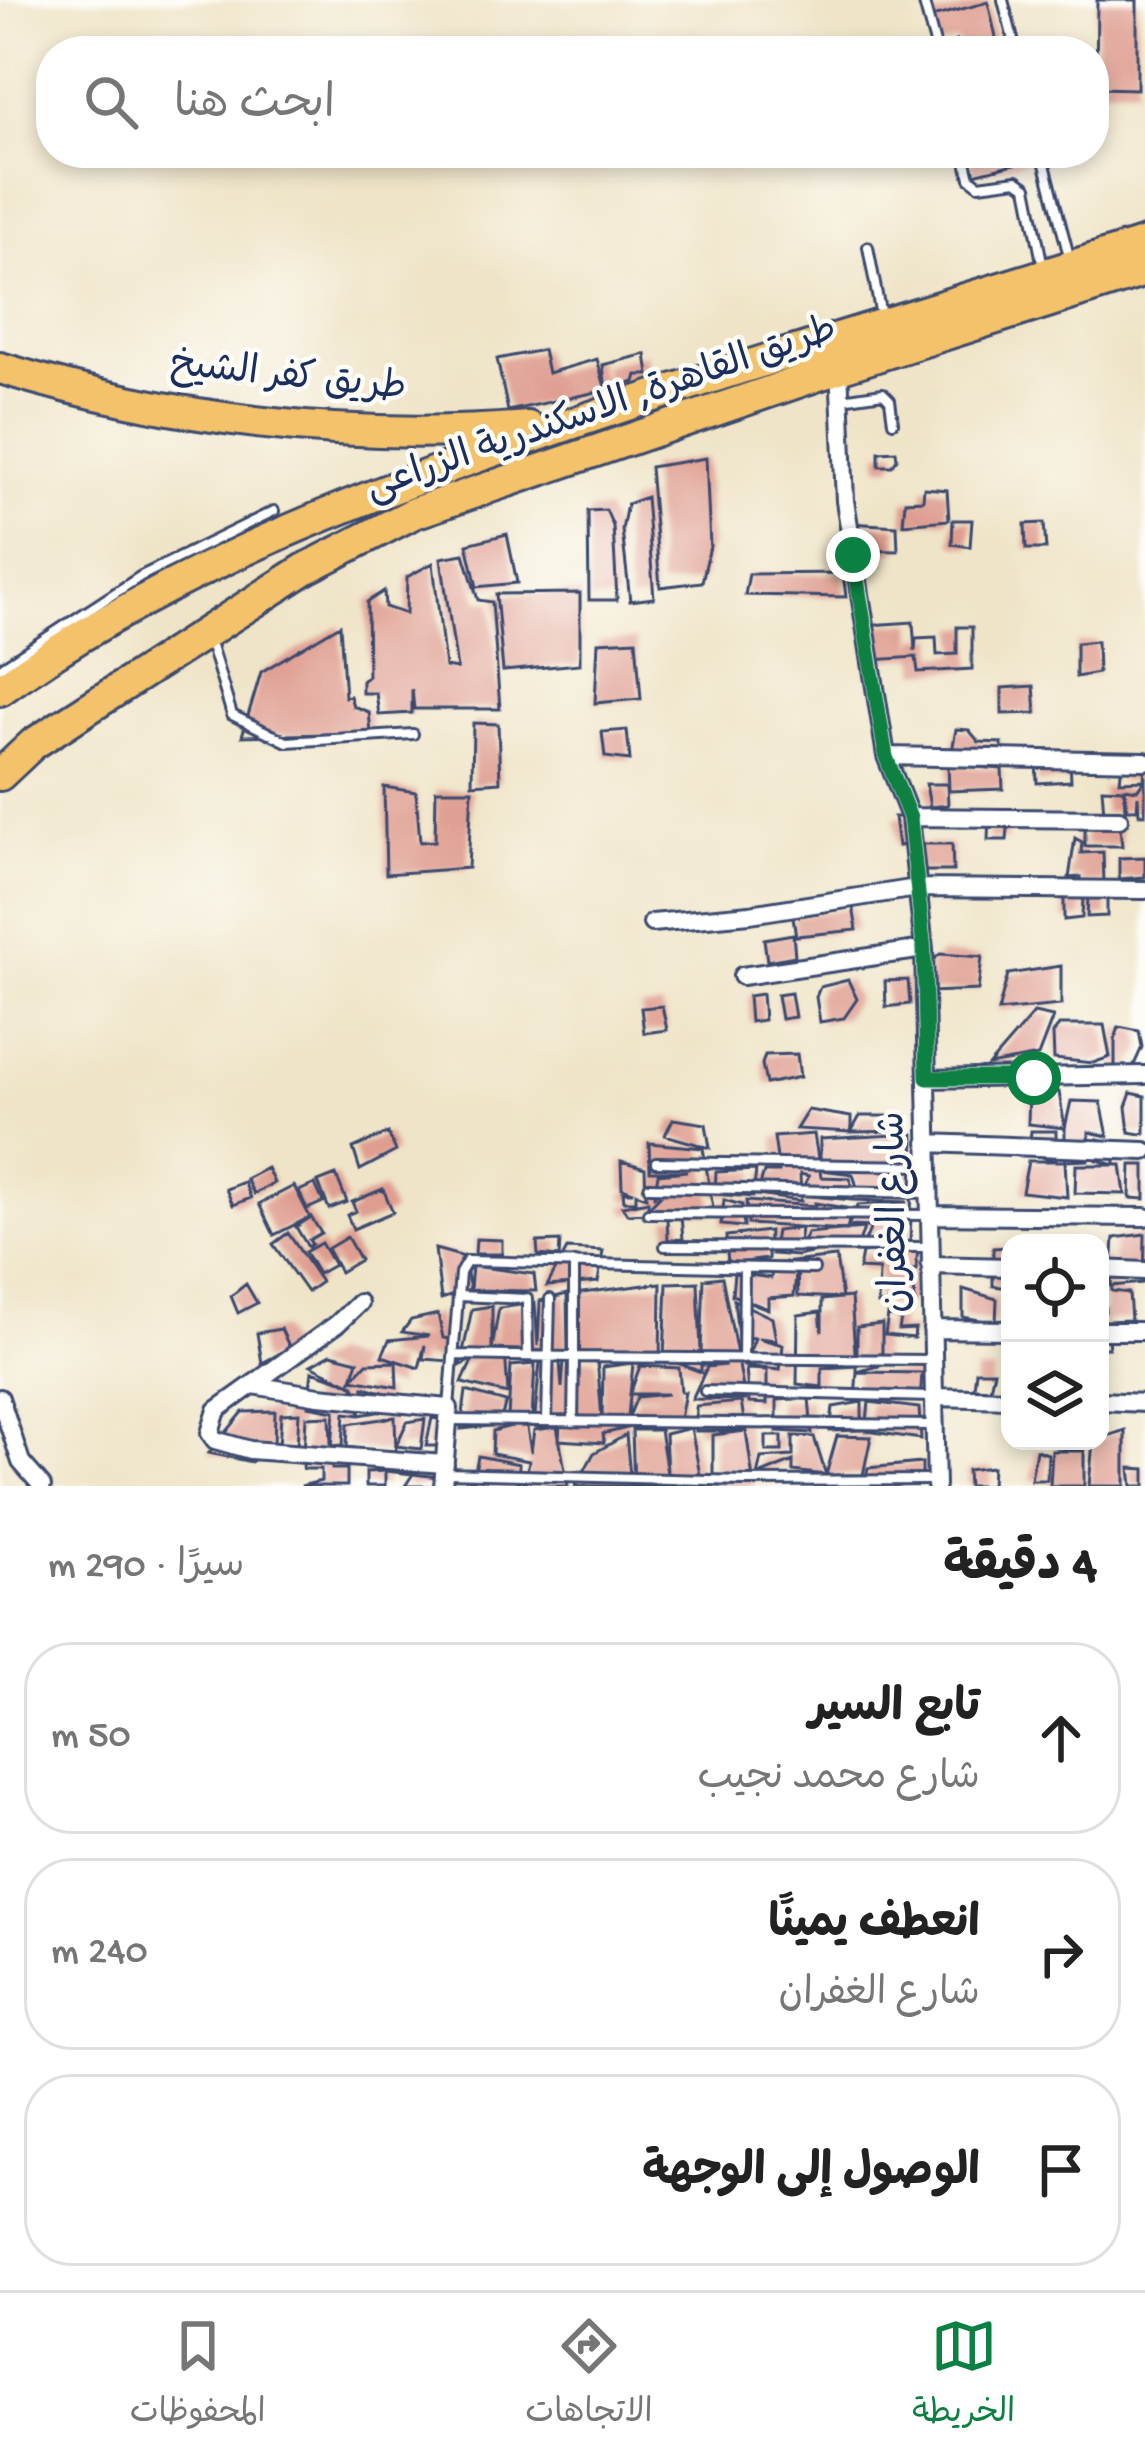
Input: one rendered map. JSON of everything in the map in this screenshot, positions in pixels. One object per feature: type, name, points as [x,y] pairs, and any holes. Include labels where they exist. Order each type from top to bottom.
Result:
[{"type":"highway","name":"طريق القاهرة, الاسكندرية الزراعى","points":[[0,690],[101,624],[245,550],[398,485],[570,423],[1145,242]]},
{"type":"highway","name":"طريق القاهرة, الاسكندرية الزراعى","points":[[0,775],[33,743],[305,568],[414,513],[840,384],[1145,271]]},
{"type":"highway","name":"طريق كفر الشيخ","points":[[0,368],[232,420],[345,432],[458,433],[570,423]]},
{"type":"highway","points":[[0,745],[33,743]]},
{"type":"street","name":"شارع الغفران","points":[[840,384],[845,501],[886,757],[910,818],[924,949],[936,1483]]},
{"type":"street","points":[[886,757],[1145,761]]},
{"type":"street","points":[[910,818],[1120,819]]},
{"type":"street","points":[[652,923],[750,914],[917,888],[1145,890]]},
{"type":"street","points":[[742,976],[924,949]]},
{"type":"street","points":[[927,1078],[1145,1075]]},
{"type":"street","points":[[927,1143],[1145,1151]]},
{"type":"street","points":[[929,1215],[1145,1217]]},
{"type":"street","points":[[930,1256],[1001,1266]]},
{"type":"street","points":[[1109,1269],[1145,1270]]},
{"type":"street","points":[[253,1384],[448,1414],[444,1474],[250,1450],[215,1440],[210,1425],[217,1410],[359,1303]]},
{"type":"street","points":[[932,1329],[1001,1330]]},
{"type":"street","points":[[1109,1331],[1145,1331]]},
{"type":"street","points":[[934,1396],[1001,1399]]},
{"type":"street","points":[[0,1398],[22,1462],[42,1486]]},
{"type":"street","points":[[1109,1401],[1145,1402]]},
{"type":"lane","points":[[923,0],[933,36]]},
{"type":"lane","points":[[1003,0],[1012,36]]},
{"type":"lane","points":[[968,168],[979,185],[1017,179],[1027,187],[1058,270]]},
{"type":"lane","points":[[1044,168],[1058,270]]},
{"type":"lane","points":[[868,247],[883,324]]},
{"type":"lane","points":[[840,384],[883,393],[890,400],[893,422]]},
{"type":"lane","points":[[0,668],[141,576],[274,511]]},
{"type":"lane","points":[[207,632],[230,710],[241,722],[287,742],[413,734]]},
{"type":"lane","points":[[656,1162],[928,1166]]},
{"type":"lane","points":[[649,1187],[928,1193]]},
{"type":"lane","points":[[648,1213],[929,1215]]},
{"type":"lane","points":[[665,1246],[930,1256]]},
{"type":"lane","points":[[814,1269],[467,1261],[460,1273],[448,1414],[573,1422],[934,1426]]},
{"type":"lane","points":[[573,1422],[574,1263]]},
{"type":"lane","points":[[743,1359],[744,1268]]},
{"type":"lane","points":[[458,1296],[527,1299],[528,1356]]},
{"type":"lane","points":[[547,1421],[550,1299]]},
{"type":"lane","points":[[454,1355],[933,1360]]},
{"type":"lane","points":[[706,1391],[934,1396]]},
{"type":"lane","points":[[444,1474],[936,1483]]},
{"type":"building","points":[[1097,0],[1137,0],[1137,89],[1109,88],[1109,36],[1097,36]]},
{"type":"building","points":[[988,2],[996,36],[933,36],[928,18]]},
{"type":"building","points":[[543,350],[548,373],[597,359],[606,390],[508,411],[497,359]]},
{"type":"building","points":[[646,354],[649,375],[637,375],[635,382],[606,390],[603,365]]},
{"type":"building","points":[[896,451],[892,466],[879,466],[879,452]]},
{"type":"building","points":[[706,458],[710,546],[702,582],[660,587],[650,467]]},
{"type":"building","points":[[924,488],[947,490],[949,520],[903,524],[905,501],[923,500]]},
{"type":"building","points":[[646,497],[654,598],[630,601],[622,530],[627,504]]},
{"type":"building","points":[[606,510],[613,526],[617,600],[589,600],[588,511]]},
{"type":"building","points":[[953,520],[972,520],[970,547],[952,544]]},
{"type":"building","points":[[849,523],[897,526],[898,551],[847,550]]},
{"type":"building","points":[[1044,523],[1046,549],[1026,549],[1025,524]]},
{"type":"building","points":[[507,534],[517,583],[477,587],[467,544]]},
{"type":"building","points":[[464,554],[478,600],[492,602],[500,709],[414,709],[412,689],[412,713],[379,715],[376,693],[362,693],[362,681],[368,676],[367,602],[384,591],[385,607],[406,614],[407,577],[433,563],[445,667],[457,669],[441,558]]},
{"type":"building","points":[[843,573],[846,597],[745,595],[749,574]]},
{"type":"building","points":[[580,593],[580,664],[503,671],[496,594]]},
{"type":"building","points":[[913,622],[915,651],[916,638],[936,637],[937,655],[957,654],[957,627],[972,627],[972,669],[918,672],[916,657],[872,660],[869,625]]},
{"type":"building","points":[[340,625],[345,697],[369,712],[371,733],[242,736],[261,672]]},
{"type":"building","points":[[636,640],[641,699],[595,703],[598,642]]},
{"type":"building","points":[[1097,641],[1098,673],[1076,677],[1076,643]]},
{"type":"building","points":[[1034,686],[1036,713],[1002,714],[1002,688]]},
{"type":"building","points":[[473,723],[498,724],[500,782],[472,784]]},
{"type":"building","points":[[956,729],[969,730],[979,742],[1002,743],[1002,755],[980,757],[978,747],[978,756],[951,757]]},
{"type":"building","points":[[627,730],[630,760],[605,757],[602,732]]},
{"type":"building","points":[[1145,757],[1144,780],[1120,781],[1122,763]]},
{"type":"building","points":[[1036,759],[1070,760],[1071,781],[1037,783]]},
{"type":"building","points":[[948,765],[1002,769],[1003,789],[949,791]]},
{"type":"building","points":[[1145,779],[1145,814],[1139,814],[1138,796],[1137,809],[1127,809],[1125,788],[1137,790]]},
{"type":"building","points":[[926,784],[947,784],[948,805],[930,807]]},
{"type":"building","points":[[384,787],[416,792],[420,842],[435,841],[436,790],[472,790],[468,868],[386,874]]},
{"type":"building","points":[[1102,788],[1124,789],[1125,811],[1104,813]]},
{"type":"building","points":[[989,815],[1009,816],[1007,840],[988,840]]},
{"type":"building","points":[[894,817],[920,817],[919,844],[952,844],[953,871],[918,871],[915,844],[898,846]]},
{"type":"building","points":[[1085,819],[1119,819],[1122,846],[1085,846]]},
{"type":"building","points":[[1075,838],[1082,842],[1081,853],[1103,852],[1104,883],[1081,884],[1081,877],[1069,878]]},
{"type":"building","points":[[1145,857],[1145,877],[1119,879],[1119,858]]},
{"type":"building","points":[[1107,896],[1107,916],[1087,917],[1088,897]]},
{"type":"building","points":[[1064,898],[1083,898],[1082,918],[1064,920]]},
{"type":"building","points":[[853,907],[857,930],[796,936],[793,917]]},
{"type":"building","points":[[793,934],[795,956],[767,961],[764,939]]},
{"type":"building","points":[[940,954],[982,957],[978,990],[930,992],[929,964]]},
{"type":"building","points":[[1061,966],[1061,1005],[998,1011],[1008,974]]},
{"type":"building","points":[[848,980],[857,999],[844,1018],[820,1022],[816,997],[820,987]]},
{"type":"building","points":[[908,980],[910,1004],[886,1007],[885,981]]},
{"type":"building","points":[[791,993],[795,1017],[781,1019],[777,995]]},
{"type":"building","points":[[762,994],[764,1020],[750,1022],[748,996]]},
{"type":"building","points":[[662,1006],[667,1030],[644,1033],[641,1008]]},
{"type":"building","points":[[1034,1013],[1053,1017],[1038,1056],[989,1065]]},
{"type":"building","points":[[1059,1025],[1104,1025],[1110,1057],[1093,1063],[1054,1059],[1053,1034]]},
{"type":"building","points":[[1119,1027],[1139,1031],[1142,1047],[1133,1067],[1115,1069]]},
{"type":"building","points":[[797,1054],[800,1077],[766,1084],[765,1055]]},
{"type":"building","points":[[1029,1091],[1059,1092],[1065,1128],[1028,1124]]},
{"type":"building","points":[[1131,1093],[1145,1096],[1145,1133],[1129,1132],[1126,1107]]},
{"type":"building","points":[[1071,1101],[1101,1102],[1108,1136],[1089,1132],[1088,1160],[1065,1161]]},
{"type":"building","points":[[808,1110],[851,1117],[851,1132],[796,1129]]},
{"type":"building","points":[[860,1116],[904,1116],[906,1131],[851,1132]]},
{"type":"building","points":[[673,1119],[706,1124],[710,1148],[665,1135]]},
{"type":"building","points":[[1031,1131],[1056,1131],[1056,1161],[1029,1153]]},
{"type":"building","points":[[388,1133],[396,1151],[360,1170],[353,1148]]},
{"type":"building","points":[[814,1134],[821,1177],[850,1178],[853,1200],[801,1195],[801,1201],[757,1195],[764,1172],[779,1172],[774,1137]]},
{"type":"building","points":[[914,1134],[910,1242],[865,1241],[871,1227],[848,1226],[858,1205],[907,1202],[853,1200],[857,1187],[853,1174],[820,1170],[820,1139]]},
{"type":"building","points":[[1098,1139],[1115,1145],[1115,1165],[1097,1160]]},
{"type":"building","points":[[649,1143],[703,1148],[714,1214],[648,1208],[660,1196],[654,1196],[658,1174],[687,1171],[650,1171]]},
{"type":"building","points":[[621,1161],[645,1168],[646,1197],[636,1193],[636,1201],[624,1201],[623,1192],[633,1192],[622,1188]]},
{"type":"building","points":[[1028,1161],[1065,1161],[1067,1197],[1022,1192]]},
{"type":"building","points":[[1076,1165],[1121,1165],[1125,1194],[1075,1193]]},
{"type":"building","points":[[1131,1165],[1145,1165],[1145,1199],[1130,1198]]},
{"type":"building","points":[[267,1168],[274,1183],[254,1194],[246,1179]]},
{"type":"building","points":[[756,1170],[753,1197],[715,1194],[716,1172]]},
{"type":"building","points":[[336,1175],[347,1202],[329,1209],[318,1182]]},
{"type":"building","points":[[244,1182],[251,1198],[233,1205],[226,1189]]},
{"type":"building","points":[[315,1184],[323,1202],[307,1209],[299,1191]]},
{"type":"building","points":[[294,1186],[310,1217],[274,1235],[259,1204]]},
{"type":"building","points":[[383,1189],[393,1212],[353,1229],[347,1215],[356,1211],[352,1202]]},
{"type":"building","points":[[724,1200],[742,1205],[744,1227],[721,1225]]},
{"type":"building","points":[[648,1201],[648,1213],[627,1214],[622,1206]]},
{"type":"building","points":[[746,1201],[851,1209],[847,1230],[748,1224]]},
{"type":"building","points":[[681,1216],[683,1239],[668,1240],[667,1218]]},
{"type":"building","points":[[311,1217],[321,1233],[309,1240],[308,1247],[296,1227]]},
{"type":"building","points":[[801,1228],[798,1253],[807,1233],[864,1228],[859,1243],[797,1256],[772,1254],[776,1231]]},
{"type":"building","points":[[769,1231],[768,1259],[728,1264],[726,1236]]},
{"type":"building","points":[[288,1233],[321,1282],[307,1292],[273,1244]]},
{"type":"building","points":[[1145,1234],[1144,1283],[1111,1286],[1114,1238]]},
{"type":"building","points":[[347,1237],[360,1260],[340,1272],[327,1249]]},
{"type":"building","points":[[476,1239],[502,1240],[502,1254],[475,1254]]},
{"type":"building","points":[[560,1241],[559,1257],[538,1255],[537,1242]]},
{"type":"building","points":[[321,1243],[334,1265],[318,1274],[305,1252]]},
{"type":"building","points":[[918,1247],[913,1270],[915,1303],[878,1304],[879,1270],[859,1269],[862,1253]]},
{"type":"building","points":[[993,1248],[1001,1248],[1001,1287],[993,1286]]},
{"type":"building","points":[[435,1249],[464,1257],[470,1290],[441,1299]]},
{"type":"building","points":[[567,1249],[603,1251],[598,1282],[547,1286]]},
{"type":"building","points":[[836,1257],[842,1298],[798,1296],[797,1262],[794,1296],[768,1298],[768,1309],[732,1295],[734,1273],[771,1278],[773,1264]]},
{"type":"building","points":[[472,1266],[534,1274],[536,1291],[470,1290]]},
{"type":"building","points":[[1109,1268],[1112,1291],[1129,1293],[1131,1320],[1109,1321]]},
{"type":"building","points":[[722,1277],[745,1400],[692,1399],[707,1367],[726,1365],[701,1365],[701,1372],[664,1358],[667,1283],[698,1282],[701,1352],[704,1279]]},
{"type":"building","points":[[661,1283],[660,1363],[633,1363],[632,1353],[578,1352],[574,1294]]},
{"type":"building","points":[[246,1284],[257,1303],[238,1313],[231,1296]]},
{"type":"building","points":[[963,1289],[997,1299],[996,1323],[963,1317]]},
{"type":"building","points":[[567,1294],[568,1352],[492,1349],[499,1308],[535,1303],[538,1346],[540,1301]]},
{"type":"building","points":[[851,1297],[856,1366],[822,1368],[822,1387],[797,1384],[798,1315],[820,1312],[822,1332],[822,1300]]},
{"type":"building","points":[[734,1300],[772,1318],[776,1340],[758,1338],[783,1345],[780,1370],[744,1366],[755,1338],[738,1337]]},
{"type":"building","points":[[492,1306],[492,1349],[460,1366],[472,1309]]},
{"type":"building","points":[[438,1314],[443,1338],[451,1339],[449,1361],[423,1359],[425,1345],[419,1368],[382,1356],[389,1340],[429,1336],[402,1332],[411,1320]]},
{"type":"building","points":[[888,1315],[901,1319],[899,1330],[915,1329],[914,1338],[885,1335]]},
{"type":"building","points":[[882,1324],[882,1365],[857,1372],[857,1327]]},
{"type":"building","points":[[281,1329],[290,1348],[262,1363],[257,1333]]},
{"type":"building","points":[[505,1350],[508,1394],[462,1383],[472,1361]]},
{"type":"building","points":[[331,1354],[358,1361],[350,1384],[311,1365]]},
{"type":"building","points":[[597,1358],[602,1420],[603,1367],[633,1363],[627,1428],[603,1434],[604,1443],[559,1440],[560,1423],[534,1426],[540,1362],[560,1363],[562,1388],[564,1361]]},
{"type":"building","points":[[396,1362],[397,1387],[352,1379],[367,1363]]},
{"type":"building","points":[[535,1364],[532,1418],[508,1418],[511,1366]]},
{"type":"building","points":[[640,1366],[679,1368],[681,1392],[685,1392],[680,1419],[628,1419],[637,1397],[668,1394],[630,1394]]},
{"type":"building","points":[[746,1369],[767,1370],[767,1404],[749,1403]]},
{"type":"building","points":[[312,1371],[354,1385],[360,1415],[345,1413],[343,1445],[332,1446],[335,1411],[308,1406]]},
{"type":"building","points":[[976,1371],[994,1371],[990,1389],[974,1388]]},
{"type":"building","points":[[857,1372],[922,1373],[920,1401],[855,1398]]},
{"type":"building","points":[[364,1387],[387,1393],[384,1411],[360,1415]]},
{"type":"building","points":[[466,1391],[506,1402],[499,1425],[461,1429]]},
{"type":"building","points":[[809,1398],[812,1433],[777,1431],[777,1400]]},
{"type":"building","points":[[741,1402],[746,1431],[696,1431],[696,1406]]},
{"type":"building","points":[[862,1402],[862,1430],[830,1431],[833,1407]]},
{"type":"building","points":[[869,1402],[919,1408],[921,1439],[866,1431]]},
{"type":"building","points":[[275,1411],[274,1446],[251,1462],[209,1453],[243,1412]]},
{"type":"building","points":[[299,1413],[297,1447],[279,1447],[281,1414]]},
{"type":"building","points":[[330,1416],[332,1469],[347,1469],[347,1486],[301,1486],[321,1481],[321,1469],[303,1469],[306,1417]]},
{"type":"building","points":[[395,1417],[396,1454],[347,1447],[348,1424]]},
{"type":"building","points":[[432,1418],[443,1420],[440,1446],[426,1446]]},
{"type":"building","points":[[425,1419],[421,1449],[396,1446],[407,1422]]},
{"type":"building","points":[[526,1422],[531,1452],[534,1430],[557,1427],[568,1486],[524,1486],[529,1461],[492,1454],[493,1431]]},
{"type":"building","points":[[691,1428],[701,1480],[667,1473],[665,1434]]},
{"type":"building","points":[[632,1430],[660,1430],[669,1486],[634,1486]]},
{"type":"building","points":[[1125,1430],[1125,1486],[1089,1486],[1092,1450],[1109,1450],[1109,1436]]},
{"type":"building","points":[[746,1431],[754,1486],[713,1486],[713,1435]]},
{"type":"building","points":[[626,1435],[631,1486],[576,1486],[594,1453]]},
{"type":"building","points":[[766,1436],[782,1436],[782,1451],[766,1451]]},
{"type":"building","points":[[793,1436],[814,1437],[826,1475],[793,1471],[793,1461],[757,1476],[761,1458],[793,1456]]},
{"type":"building","points":[[837,1436],[871,1437],[863,1475],[826,1475]]},
{"type":"building","points":[[1036,1450],[1048,1454],[1047,1480],[1031,1480]]},
{"type":"building","points":[[1052,1451],[1084,1451],[1084,1486],[1050,1486]]},
{"type":"building","points":[[408,1454],[413,1474],[385,1471],[385,1467]]},
{"type":"building","points":[[478,1456],[519,1464],[518,1486],[472,1486]]},
{"type":"building","points":[[922,1463],[922,1485],[864,1486],[868,1468]]},
{"type":"building","points":[[992,1467],[991,1486],[968,1486],[967,1470]]},
{"type":"building","points":[[1130,1468],[1145,1469],[1145,1486],[1132,1486]]},
{"type":"building","points":[[385,1471],[385,1486],[366,1486],[366,1472]]},
{"type":"building","points":[[413,1474],[438,1477],[436,1486],[405,1486]]},
{"type":"route","points":[[853,555],[886,757],[910,818],[927,994],[927,1078],[1034,1078]]}]
